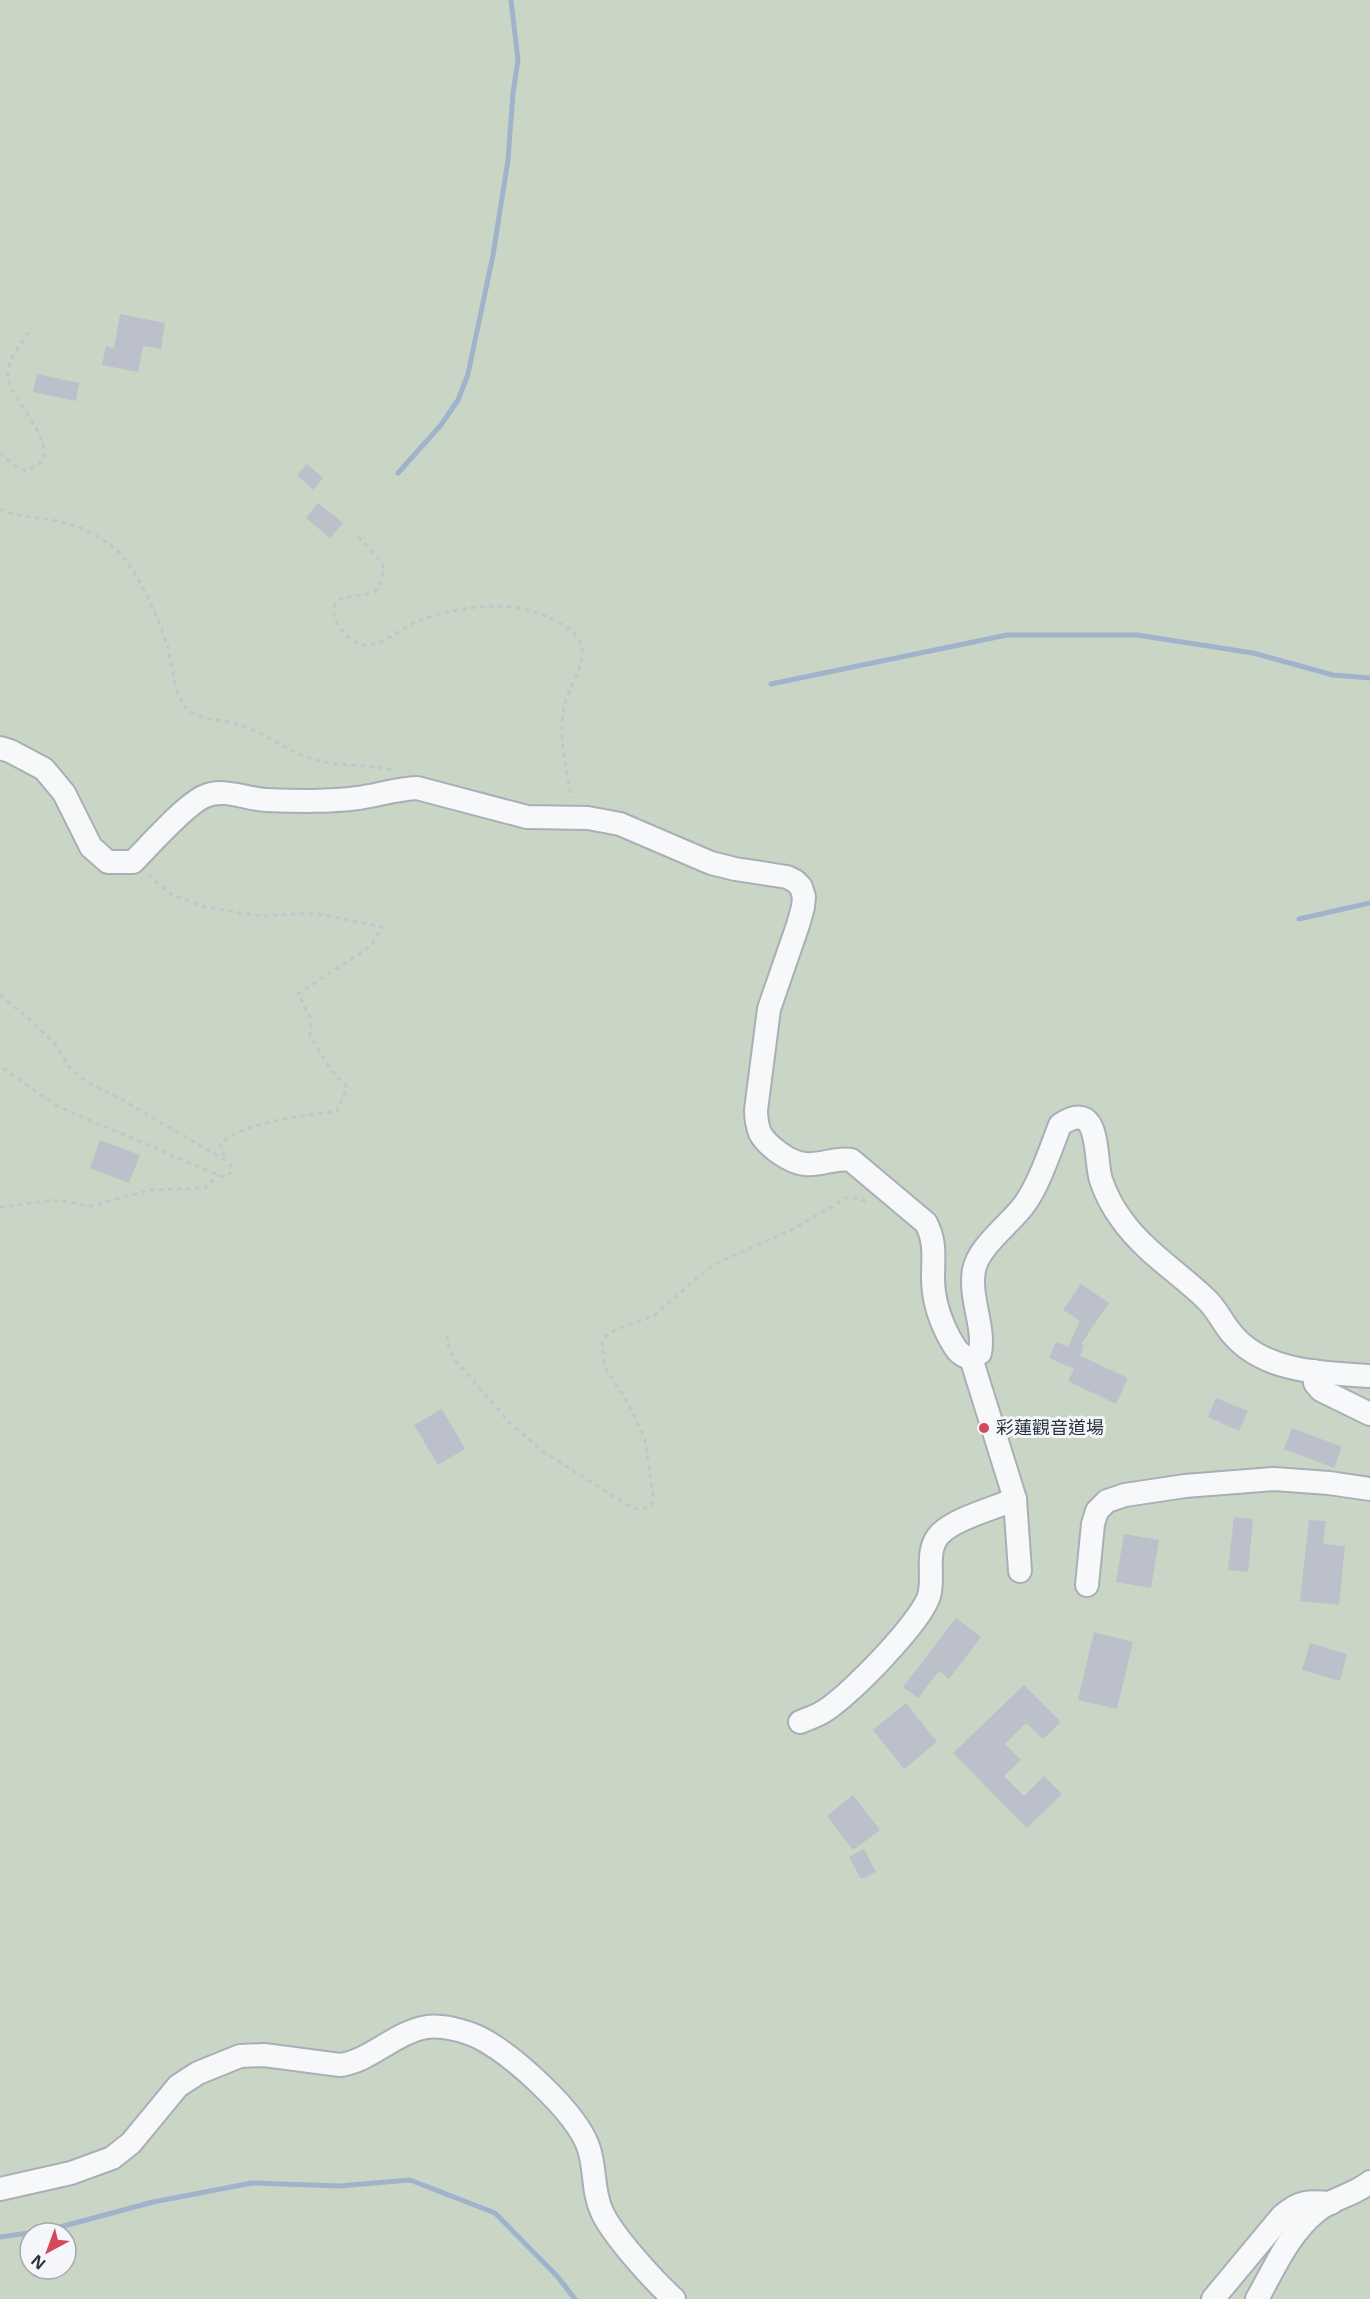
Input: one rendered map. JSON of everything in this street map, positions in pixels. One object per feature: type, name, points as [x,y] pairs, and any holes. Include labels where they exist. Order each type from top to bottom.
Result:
[{"type":"street","points":[[0,748],[44,769],[64,793],[91,847],[108,862],[133,862],[190,806],[204,796],[218,793],[261,800],[296,801],[358,798],[399,789],[417,788],[527,817],[573,818],[620,824],[711,863],[787,877],[801,887],[804,897],[798,925],[765,1026],[756,1122],[761,1135],[790,1160],[804,1164],[843,1158],[851,1160],[926,1223],[932,1234],[935,1252],[934,1299],[939,1319],[954,1347],[962,1356],[971,1358],[980,1353],[982,1343],[974,1294],[974,1270],[979,1257],[1025,1204],[1060,1125],[1070,1118],[1083,1119],[1092,1126],[1096,1136],[1100,1178],[1107,1197],[1123,1222],[1142,1244],[1207,1299],[1234,1336],[1252,1352],[1286,1366],[1370,1376]]},
{"type":"street","points":[[971,1358],[1015,1499],[1020,1571]]},
{"type":"street","points":[[1314,1371],[1316,1383],[1321,1390],[1370,1414]]},
{"type":"street","points":[[1087,1585],[1093,1524],[1097,1511],[1107,1501],[1125,1495],[1185,1486],[1274,1479],[1370,1489]]},
{"type":"street","points":[[800,1722],[821,1713],[839,1700],[887,1653],[925,1607],[930,1594],[934,1544],[941,1534],[960,1521],[1015,1499]]},
{"type":"street","points":[[0,2188],[71,2172],[112,2158],[131,2144],[178,2086],[198,2073],[240,2056],[264,2055],[340,2065],[353,2063],[393,2039],[427,2027],[454,2029],[479,2038],[509,2056],[547,2092],[579,2128],[588,2144],[594,2163],[597,2198],[602,2213],[654,2279],[674,2299]]},
{"type":"street","points":[[1257,2299],[1299,2228],[1318,2210],[1370,2182]]},
{"type":"street","points":[[1213,2299],[1282,2216],[1294,2206],[1311,2201],[1331,2203]]},
{"type":"path","points":[[0,453],[21,470],[28,470],[37,465],[42,458],[43,444],[8,378],[11,360],[32,328]]},
{"type":"path","points":[[0,509],[9,514],[64,522],[91,533],[116,549],[126,560],[150,603],[167,644],[179,694],[183,704],[191,712],[202,718],[231,722],[253,729],[317,761],[401,772],[411,779],[417,788]]},
{"type":"path","points":[[358,537],[381,561],[384,569],[377,589],[369,594],[346,597],[337,602],[333,609],[343,632],[354,641],[372,645],[417,622],[450,612],[516,606],[549,617],[568,627],[580,641],[582,652],[580,663],[564,706],[563,718],[573,818]]},
{"type":"path","points":[[133,862],[172,895],[205,907],[261,916],[314,913],[382,927],[371,946],[298,994],[312,1019],[310,1036],[331,1070],[347,1087],[337,1111],[259,1126],[231,1136],[220,1143],[225,1160]]},
{"type":"path","points":[[0,994],[55,1044],[69,1066],[87,1082],[121,1099],[225,1160],[231,1166],[231,1172],[226,1177],[218,1175],[57,1106],[0,1066]]},
{"type":"path","points":[[0,1207],[55,1200],[91,1206],[150,1190],[206,1188],[218,1175]]},
{"type":"path","points":[[447,1335],[449,1350],[456,1361],[510,1423],[544,1452],[627,1505],[645,1509],[651,1505],[653,1496],[647,1445],[629,1405],[605,1367],[602,1343],[606,1336],[615,1330],[655,1315],[705,1271],[720,1262],[791,1230],[848,1197],[867,1201]]},
{"type":"green space","points":[[0,0],[1370,0],[1370,2299],[0,2299]]},
{"type":"building","points":[[120,314],[165,323],[161,349],[143,346],[138,372],[102,365],[106,346],[114,348]]},
{"type":"building","points":[[37,374],[79,383],[76,401],[33,392]]},
{"type":"building","points":[[307,464],[323,478],[313,490],[297,475]]},
{"type":"building","points":[[318,503],[343,523],[330,538],[306,518]]},
{"type":"building","points":[[100,1140],[140,1155],[129,1183],[90,1168]]},
{"type":"building","points":[[1081,1284],[1109,1303],[1081,1344],[1084,1345],[1080,1356],[1128,1378],[1116,1404],[1068,1381],[1074,1369],[1049,1358],[1056,1342],[1068,1347],[1080,1321],[1063,1310]]},
{"type":"building","points":[[1216,1398],[1248,1411],[1239,1431],[1208,1417]]},
{"type":"building","points":[[442,1409],[465,1449],[438,1465],[414,1425]]},
{"type":"building","points":[[1292,1428],[1342,1447],[1334,1468],[1284,1449]]},
{"type":"building","points":[[1234,1517],[1253,1519],[1248,1572],[1228,1570]]},
{"type":"building","points":[[1309,1520],[1326,1521],[1323,1544],[1345,1546],[1339,1605],[1300,1601]]},
{"type":"building","points":[[1124,1534],[1159,1540],[1151,1588],[1116,1582]]},
{"type":"building","points":[[956,1618],[981,1637],[949,1679],[939,1671],[918,1698],[903,1687]]},
{"type":"building","points":[[1094,1632],[1133,1642],[1117,1709],[1078,1700]]},
{"type":"building","points":[[1310,1643],[1347,1654],[1340,1681],[1302,1670]]},
{"type":"building","points":[[1024,1685],[1061,1722],[1043,1739],[1026,1723],[1005,1744],[1021,1760],[1004,1776],[1024,1796],[1044,1776],[1062,1794],[1027,1828],[953,1753]]},
{"type":"building","points":[[906,1703],[937,1742],[904,1769],[873,1730]]},
{"type":"building","points":[[853,1795],[880,1830],[853,1850],[827,1816]]},
{"type":"building","points":[[864,1849],[876,1872],[861,1879],[849,1857]]},
{"type":"waterway","points":[[398,473],[441,425],[458,400],[468,374],[493,255],[508,160],[518,60],[511,0]]},
{"type":"waterway","points":[[771,684],[1007,635],[1137,635],[1253,653],[1333,675],[1370,678]]},
{"type":"waterway","points":[[1299,919],[1370,903]]},
{"type":"waterway","points":[[0,2237],[49,2230],[153,2202],[252,2183],[339,2186],[410,2180],[495,2213],[557,2276],[575,2299]]},
{"type":"place","name":"彩蓮觀音道場","points":[[984,1428]]}]
